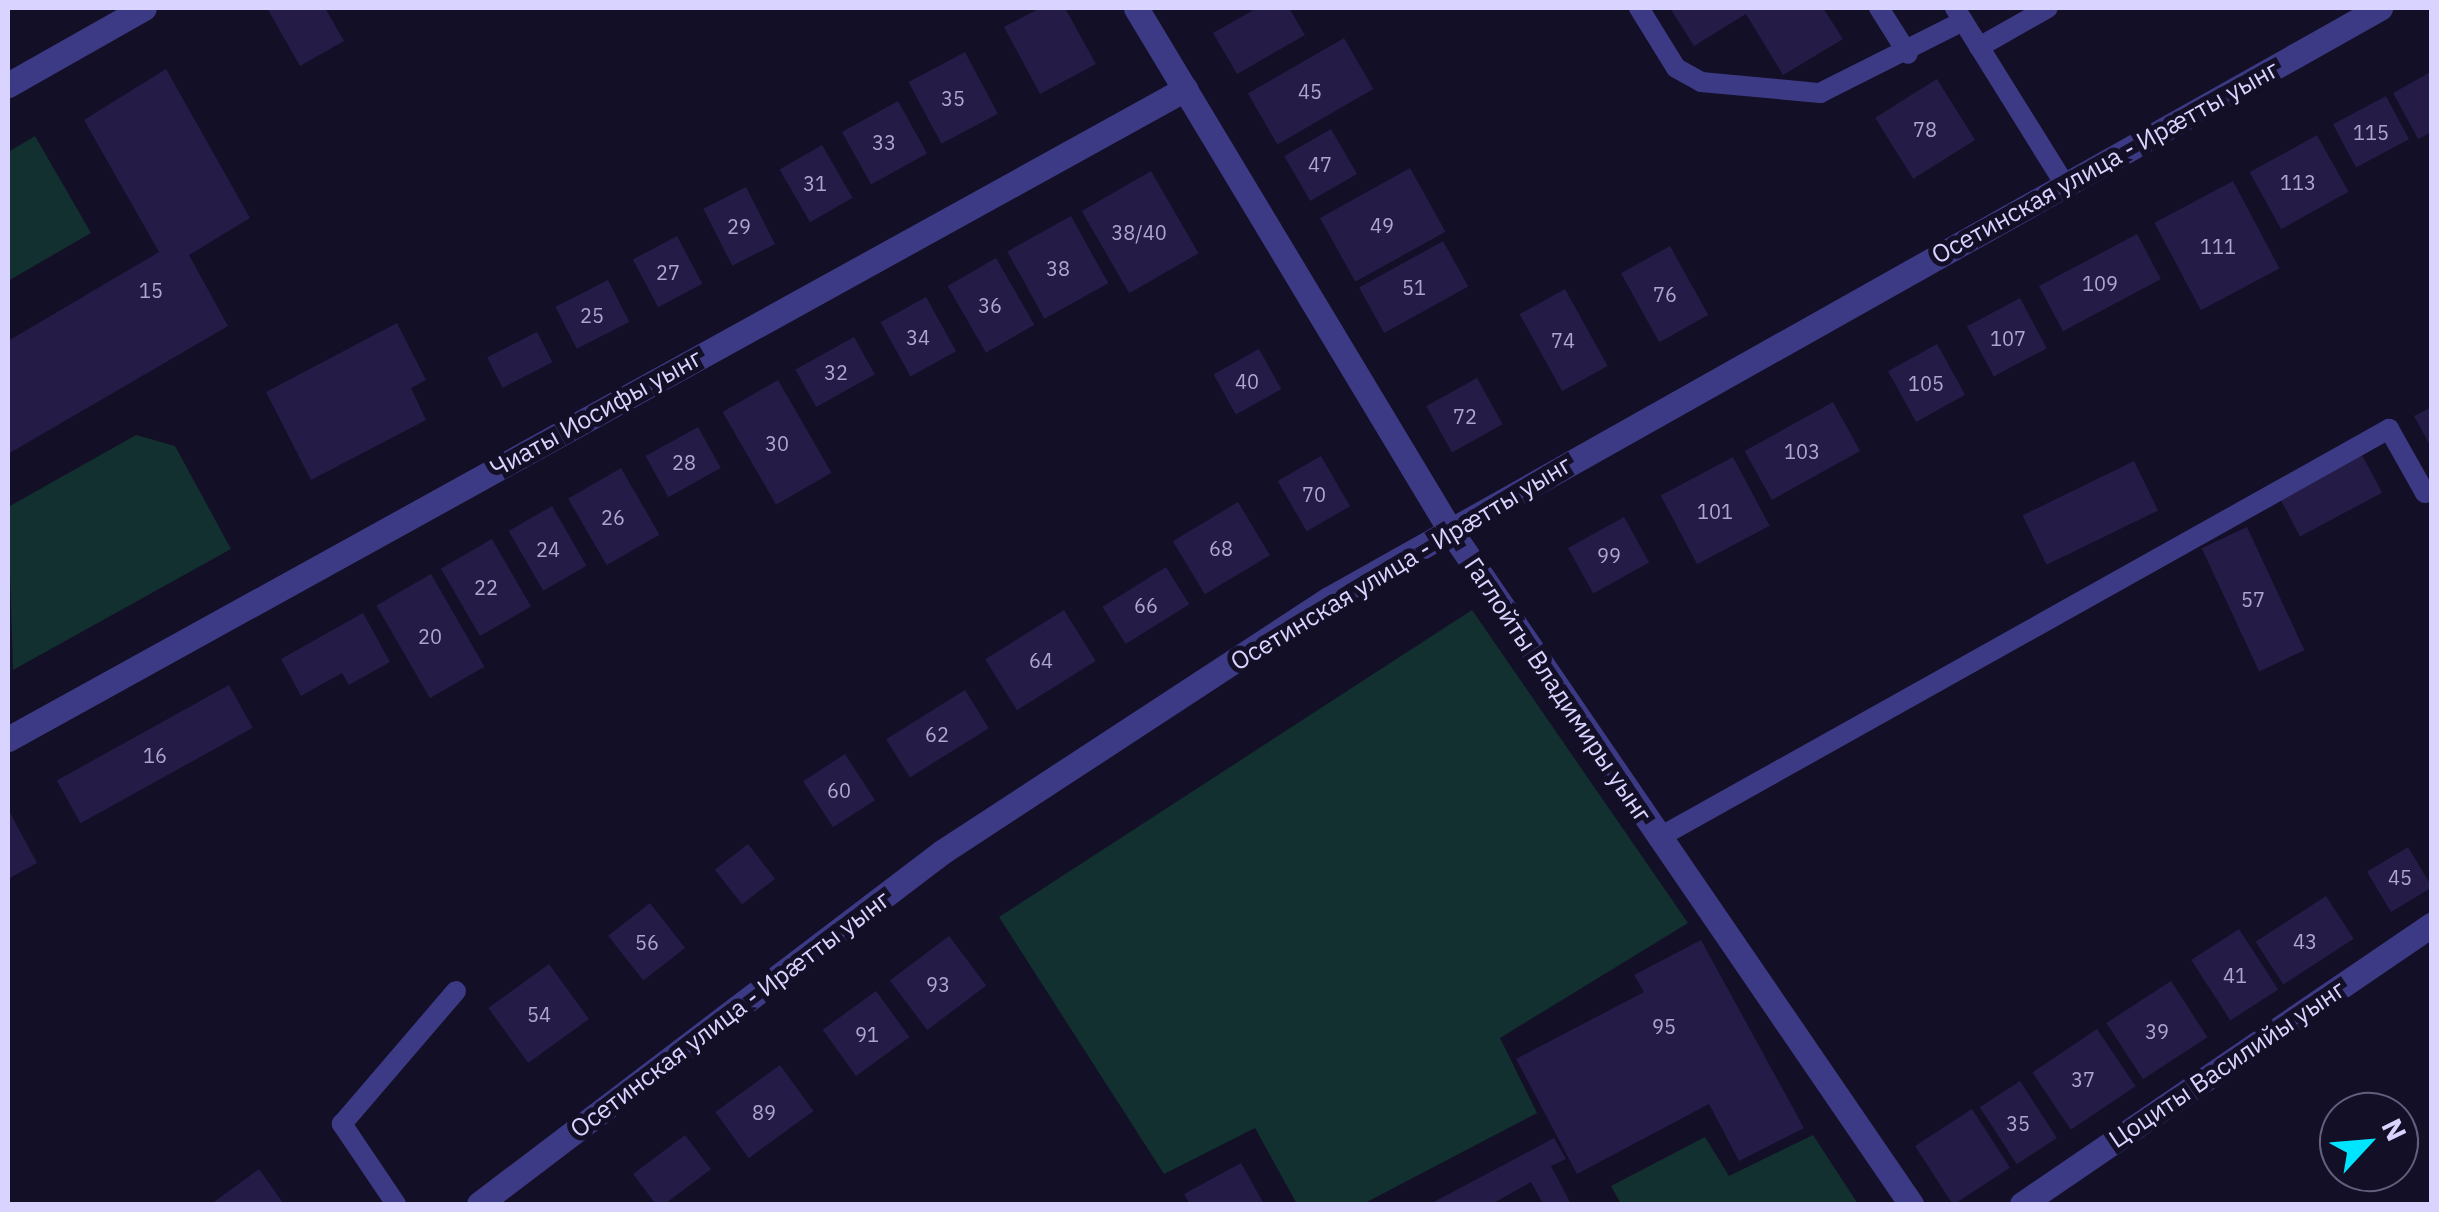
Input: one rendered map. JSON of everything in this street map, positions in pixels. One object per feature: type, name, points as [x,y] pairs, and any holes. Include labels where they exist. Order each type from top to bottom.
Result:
[{"type":"street","points":[[8,85],[144,8]]},
{"type":"street","name":"Гаглойты Владимиры уынг","points":[[1136,8],[1450,530],[1911,1204]]},
{"type":"street","name":"Осетинская улица - Ирæтты уынг","points":[[478,1204],[942,852],[1329,599],[2380,8]]},
{"type":"street","name":"Чиаты Иосифы уынг","points":[[8,739],[1185,88]]},
{"type":"street","name":"Цоциты Василийы уынг","points":[[2022,1204],[2432,924]]},
{"type":"lane","points":[[1639,8],[1676,68],[1700,82],[1820,93],[1908,54],[1959,14],[2065,185]]},
{"type":"lane","points":[[1878,8],[1908,54]]},
{"type":"lane","points":[[1979,47],[2048,8]]},
{"type":"lane","points":[[1658,838],[2388,429],[2425,493],[2432,490]]},
{"type":"lane","points":[[396,1204],[342,1124],[456,991]]},
{"type":"green space","points":[[35,136],[91,233],[8,281],[8,152]]},
{"type":"green space","points":[[136,435],[175,446],[231,549],[13,670],[8,507]]},
{"type":"green space","points":[[1472,610],[1688,923],[1500,1038],[1537,1113],[1363,1204],[1297,1204],[1255,1128],[1164,1174],[999,917]]},
{"type":"green space","points":[[1813,1135],[1858,1204],[1621,1204],[1611,1186],[1705,1137],[1729,1176]]},
{"type":"building","points":[[267,8],[325,8],[344,41],[300,66]]},
{"type":"building","points":[[1040,8],[1065,8],[1096,64],[1040,94],[1004,27]]},
{"type":"building","points":[[1257,8],[1289,8],[1305,35],[1237,74],[1213,33]]},
{"type":"building","points":[[1670,8],[1823,8],[1843,39],[1783,75],[1746,14],[1694,46]]},
{"type":"building","points":[[1344,38],[1374,89],[1277,145],[1248,94]]},
{"type":"building","points":[[965,52],[998,114],[941,144],[908,82]]},
{"type":"building","points":[[166,69],[250,218],[189,255],[228,326],[8,454],[8,341],[159,252],[84,120]]},
{"type":"building","points":[[2432,71],[2432,132],[2418,139],[2393,93]]},
{"type":"building","points":[[1937,79],[1975,140],[1913,179],[1875,118]]},
{"type":"building","points":[[2386,96],[2409,139],[2356,167],[2333,124]]},
{"type":"building","points":[[898,101],[927,153],[871,185],[842,132]]},
{"type":"building","points":[[1331,129],[1357,174],[1310,201],[1284,156]]},
{"type":"building","points":[[2317,135],[2349,192],[2281,229],[2250,172]]},
{"type":"building","points":[[822,145],[852,198],[810,222],[780,170]]},
{"type":"building","points":[[1410,168],[1445,232],[1355,282],[1320,218]]},
{"type":"building","points":[[1151,171],[1198,253],[1129,293],[1082,211]]},
{"type":"building","points":[[2233,181],[2279,268],[2201,310],[2154,223]]},
{"type":"building","points":[[746,187],[775,244],[732,266],[703,209]]},
{"type":"building","points":[[1071,216],[1108,283],[1044,319],[1007,251]]},
{"type":"building","points":[[2137,234],[2161,279],[2063,331],[2039,286]]},
{"type":"building","points":[[677,236],[702,284],[658,307],[633,259]]},
{"type":"building","points":[[1443,241],[1468,286],[1384,333],[1359,288]]},
{"type":"building","points":[[1670,246],[1708,315],[1659,342],[1621,273]]},
{"type":"building","points":[[996,258],[1034,325],[986,353],[948,286]]},
{"type":"building","points":[[608,280],[629,322],[577,349],[555,307]]},
{"type":"building","points":[[1565,289],[1608,366],[1562,391],[1520,314]]},
{"type":"building","points":[[926,297],[956,351],[911,376],[881,322]]},
{"type":"building","points":[[2020,298],[2047,348],[1994,376],[1967,326]]},
{"type":"building","points":[[397,323],[426,380],[411,388],[426,420],[311,480],[266,392]]},
{"type":"building","points":[[537,332],[552,362],[503,388],[487,357]]},
{"type":"building","points":[[854,337],[875,375],[816,407],[795,369]]},
{"type":"building","points":[[1937,344],[1965,395],[1916,422],[1888,371]]},
{"type":"building","points":[[1259,349],[1281,389],[1236,414],[1214,374]]},
{"type":"building","points":[[1477,378],[1503,424],[1452,452],[1426,406]]},
{"type":"building","points":[[778,380],[832,473],[776,505],[723,412]]},
{"type":"building","points":[[1833,402],[1860,451],[1772,500],[1745,451]]},
{"type":"building","points":[[2432,407],[2432,449],[2414,416]]},
{"type":"building","points":[[698,427],[721,468],[668,497],[646,456]]},
{"type":"building","points":[[2361,453],[2382,493],[2300,536],[2279,497]]},
{"type":"building","points":[[1321,456],[1350,506],[1307,531],[1278,481]]},
{"type":"building","points":[[1733,457],[1770,526],[1697,564],[1661,495]]},
{"type":"building","points":[[2134,461],[2158,510],[2047,565],[2023,515]]},
{"type":"building","points":[[621,468],[660,535],[607,565],[568,498]]},
{"type":"building","points":[[1238,502],[1270,555],[1205,594],[1173,541]]},
{"type":"building","points":[[552,506],[586,566],[543,591],[509,531]]},
{"type":"building","points":[[1624,517],[1649,562],[1593,594],[1568,548]]},
{"type":"building","points":[[2247,527],[2304,650],[2259,671],[2202,548]]},
{"type":"building","points":[[492,539],[531,607],[480,636],[441,568]]},
{"type":"building","points":[[1166,567],[1189,604],[1126,644],[1102,607]]},
{"type":"building","points":[[431,574],[484,667],[430,698],[376,606]]},
{"type":"building","points":[[1064,610],[1096,661],[1017,710],[985,659]]},
{"type":"building","points":[[363,613],[390,662],[349,685],[342,673],[301,696],[281,659]]},
{"type":"building","points":[[229,685],[253,728],[80,823],[57,781]]},
{"type":"building","points":[[965,690],[989,728],[910,777],[886,739]]},
{"type":"building","points":[[845,754],[875,800],[833,827],[803,781]]},
{"type":"building","points":[[8,809],[37,863],[8,879]]},
{"type":"building","points":[[748,844],[775,879],[742,905],[715,870]]},
{"type":"building","points":[[2408,847],[2432,887],[2391,912],[2367,872]]},
{"type":"building","points":[[2326,896],[2354,939],[2283,985],[2256,942]]},
{"type":"building","points":[[650,903],[685,948],[643,981],[608,936]]},
{"type":"building","points":[[2239,929],[2278,989],[2230,1020],[2191,960]]},
{"type":"building","points":[[949,936],[986,986],[927,1030],[890,981]]},
{"type":"building","points":[[1701,940],[1804,1128],[1739,1161],[1709,1104],[1577,1174],[1516,1059],[1644,992],[1634,975]]},
{"type":"building","points":[[549,964],[589,1019],[528,1063],[488,1008]]},
{"type":"building","points":[[2171,981],[2207,1037],[2143,1079],[2106,1023]]},
{"type":"building","points":[[876,991],[910,1037],[856,1076],[823,1030]]},
{"type":"building","points":[[2097,1029],[2136,1086],[2071,1130],[2032,1073]]},
{"type":"building","points":[[780,1065],[814,1111],[749,1158],[715,1112]]},
{"type":"building","points":[[2020,1081],[2057,1138],[2017,1164],[1980,1107]]},
{"type":"building","points":[[1972,1109],[2010,1168],[1953,1204],[1915,1146]]},
{"type":"building","points":[[685,1135],[711,1169],[665,1204],[656,1204],[633,1174]]},
{"type":"building","points":[[1554,1138],[1566,1159],[1551,1166],[1571,1204],[1543,1204],[1531,1182],[1492,1204],[1430,1204]]},
{"type":"building","points":[[1241,1163],[1264,1204],[1190,1204],[1184,1194]]},
{"type":"building","points":[[259,1169],[284,1204],[211,1204]]}]
